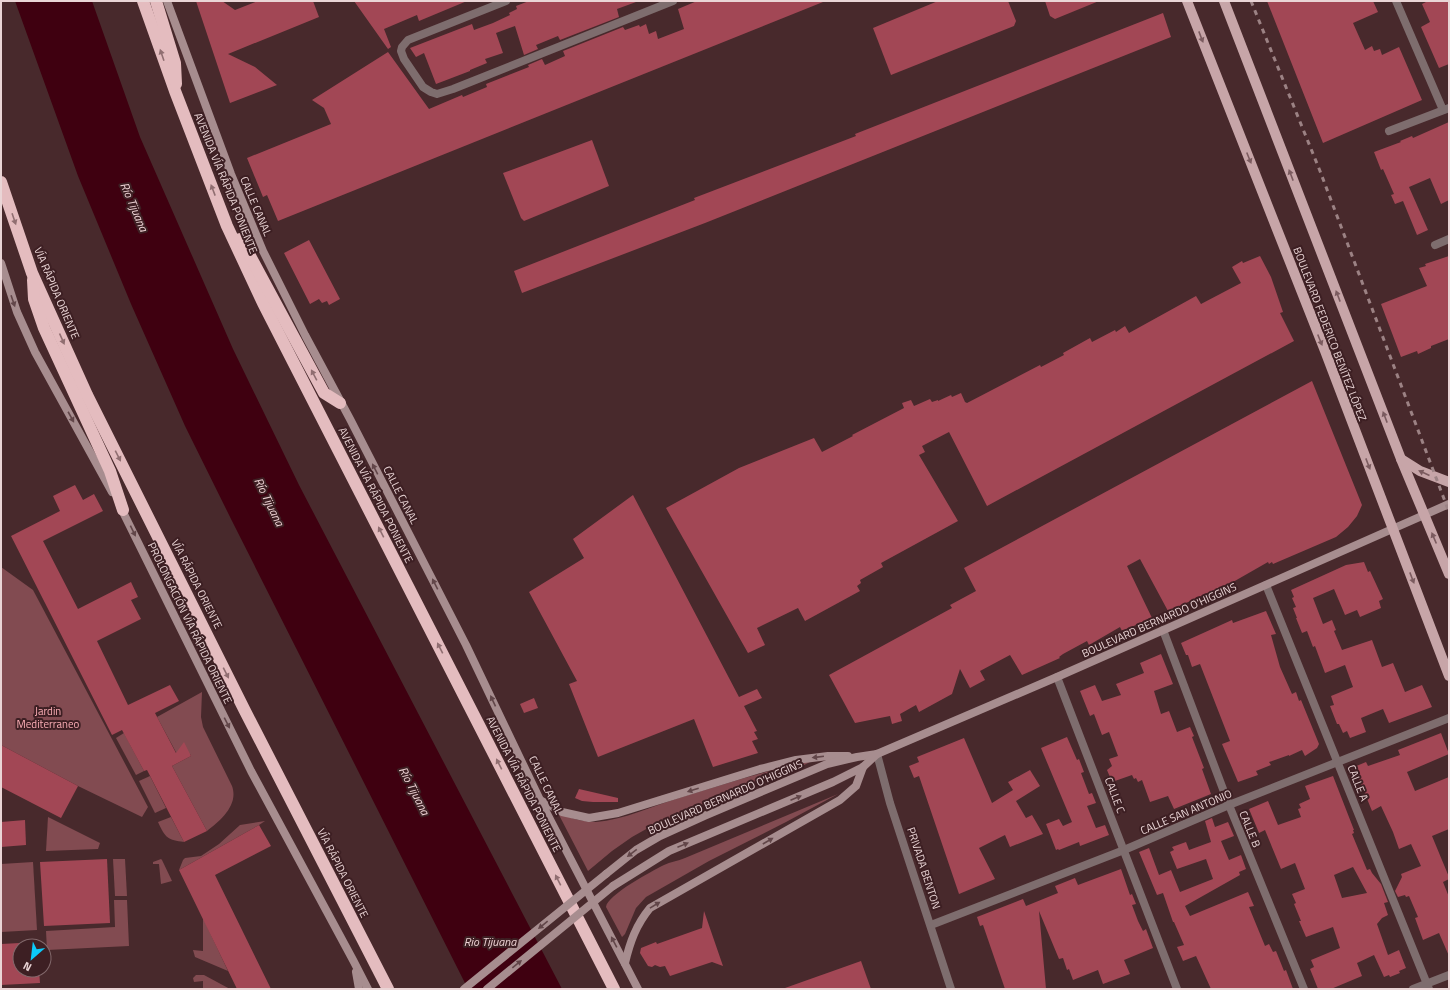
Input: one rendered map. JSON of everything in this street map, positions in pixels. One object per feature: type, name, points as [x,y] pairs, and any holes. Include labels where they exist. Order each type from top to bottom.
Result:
[{"type":"highway","name":"AVENIDA VÍA RÁPIDA PONIENTE","points":[[143,1],[175,91],[227,226],[263,303],[614,989]]},
{"type":"highway","points":[[156,1],[175,63],[175,91]]},
{"type":"highway","name":"VÍA RÁPIDA ORIENTE","points":[[1,182],[32,273],[94,409],[244,709],[388,989]]},
{"type":"highway","points":[[227,226],[242,241],[324,393],[340,403]]},
{"type":"highway","points":[[32,273],[34,299],[44,328],[110,471],[123,510]]},
{"type":"main road","name":"CALLE CANAL","points":[[167,1],[244,208],[263,251],[466,645],[540,800],[638,989]]},
{"type":"main road","name":"BOULEVARD FEDERICO BENÍTEZ LÓPEZ","points":[[1187,1],[1325,351],[1449,676]]},
{"type":"main road","name":"BOULEVARD FEDERICO BENÍTEZ LÓPEZ","points":[[1224,1],[1401,459],[1449,574]]},
{"type":"main road","name":"PROLONGACIÓN VÍA RÁPIDA ORIENTE","points":[[1,263],[17,312],[35,352],[123,510],[251,771],[368,989]]},
{"type":"main road","points":[[1401,459],[1420,471],[1449,482]]},
{"type":"main road","name":"BOULEVARD BERNARDO O'HIGGINS","points":[[464,989],[636,850],[675,829],[827,764],[877,754],[1449,504]]},
{"type":"main road","name":"BOULEVARD BERNARDO O'HIGGINS","points":[[487,989],[613,886],[669,851],[826,785],[863,767],[877,754]]},
{"type":"main road","points":[[540,800],[562,812],[589,818],[618,814],[760,769],[796,760],[828,756],[857,757]]},
{"type":"main road","points":[[625,963],[629,942],[642,918],[650,908],[840,800],[856,786],[863,767]]},
{"type":"main road","points":[[353,960],[359,989]]},
{"type":"street","points":[[506,1],[408,40],[404,44],[401,52],[404,59],[423,86],[431,92],[437,94],[443,93],[672,1]]},
{"type":"street","points":[[1389,131],[1446,109],[1396,1]]},
{"type":"street","points":[[1435,245],[1449,239]]},
{"type":"street","name":"CALLE A","points":[[1266,584],[1428,986]]},
{"type":"street","name":"CALLE B","points":[[1163,630],[1229,805],[1304,989]]},
{"type":"street","name":"CALLE C","points":[[1057,676],[1177,989]]},
{"type":"street","name":"CALLE SAN ANTONIO","points":[[931,925],[1124,850],[1229,805],[1449,718]]},
{"type":"street","name":"PRIVADA BENTON","points":[[877,754],[890,803],[951,989]]},
{"type":"street","points":[[1413,989],[1428,986],[1449,975]]},
{"type":"green space","name":"Jardin Mediterraneo","points":[[1,567],[33,590],[148,807],[142,817],[78,786],[1,745]]},
{"type":"green space","points":[[202,692],[201,717],[203,727],[232,786],[233,793],[233,800],[227,812],[207,831],[172,766],[191,756],[190,754],[184,757],[177,754],[157,717]]},
{"type":"green space","points":[[124,733],[144,771],[136,775],[116,738]]},
{"type":"green space","points":[[814,760],[802,766],[731,792],[648,828],[612,851],[588,871],[558,813],[586,821],[596,822],[617,819],[679,798],[780,768]]},
{"type":"green space","points":[[150,776],[166,808],[155,813],[139,781]]},
{"type":"green space","points":[[838,794],[709,861],[646,897],[636,908],[625,934],[622,937],[606,907],[608,902],[614,896],[631,884],[666,864],[685,858]]},
{"type":"green space","points":[[48,817],[100,843],[98,849],[46,851]]},
{"type":"green space","points":[[171,817],[184,842],[171,839],[165,835],[160,827],[158,822]]},
{"type":"green space","points":[[265,821],[179,870],[185,858],[201,856],[219,844],[240,825]]},
{"type":"green space","points":[[113,859],[125,859],[127,896],[115,896]]},
{"type":"green space","points":[[161,859],[172,881],[161,884],[159,864],[153,864],[153,862]]},
{"type":"green space","points":[[33,862],[37,930],[1,932],[1,864]]},
{"type":"green space","points":[[114,900],[127,900],[129,946],[52,950],[52,938],[46,938],[46,931],[115,927]]},
{"type":"green space","points":[[203,918],[228,971],[195,957],[193,950],[203,951]]},
{"type":"green space","points":[[196,975],[204,975],[230,989],[203,989],[203,981],[194,982],[193,978]]},
{"type":"water","name":"Rio Tijuana","points":[[15,1],[92,1],[140,137],[233,349],[299,485],[562,989],[468,989],[185,426],[131,304],[78,176]]},
{"type":"building","points":[[196,1],[222,1],[235,10],[258,1],[313,1],[319,17],[228,54],[255,67],[277,85],[230,103]]},
{"type":"building","points":[[354,1],[467,1],[419,21],[417,15],[384,29],[391,47],[388,49]]},
{"type":"building","points":[[529,1],[636,2],[617,9],[619,17],[560,40],[558,36],[536,45],[538,49],[524,55],[515,26],[496,33],[503,53],[485,59],[487,63],[470,71],[436,84],[424,53],[416,57],[410,48],[472,24],[474,30],[493,23],[510,15],[509,13],[517,9],[516,6]]},
{"type":"building","points":[[697,1],[823,2],[278,221],[267,195],[263,197],[247,158],[331,124],[324,108],[312,100],[388,52],[429,109],[462,95],[463,97],[487,87],[486,84],[529,67],[528,65],[542,59],[545,65],[565,56],[563,51],[623,27],[625,30],[639,25],[640,27],[646,24],[649,34],[656,31],[658,39],[684,29],[678,9]]},
{"type":"building","points":[[938,1],[1008,1],[1016,21],[1014,26],[891,75],[873,28]]},
{"type":"building","points":[[1045,1],[1099,1],[1055,19],[1050,16]]},
{"type":"building","points":[[1267,1],[1373,1],[1378,12],[1353,23],[1365,50],[1372,46],[1374,51],[1380,49],[1382,55],[1399,47],[1422,100],[1323,143]]},
{"type":"building","points":[[1428,1],[1449,1],[1449,64],[1439,68],[1421,27],[1430,22],[1422,4]]},
{"type":"building","points":[[1163,13],[1171,37],[705,223],[522,293],[514,271],[695,200],[694,198],[856,136],[855,134]]},
{"type":"building","points":[[1449,122],[1449,200],[1441,204],[1430,178],[1409,187],[1428,230],[1417,235],[1403,201],[1395,204],[1391,195],[1394,194],[1383,169],[1381,170],[1374,152],[1401,142],[1400,141],[1412,136],[1413,138]]},
{"type":"building","points":[[592,140],[609,186],[524,221],[521,218],[503,173]]},
{"type":"building","points":[[309,240],[340,299],[329,305],[327,301],[322,303],[319,299],[310,304],[284,253]]},
{"type":"building","points":[[1260,256],[1271,277],[1283,312],[1280,313],[1294,341],[987,506],[949,432],[922,446],[925,452],[919,455],[958,521],[881,563],[883,567],[860,580],[861,583],[857,586],[860,591],[805,621],[798,608],[757,628],[765,645],[748,653],[666,508],[739,468],[814,438],[822,452],[904,408],[902,403],[911,400],[914,406],[930,399],[932,402],[938,401],[951,395],[952,397],[961,393],[965,402],[967,403],[1040,365],[1041,367],[1064,355],[1063,353],[1090,338],[1092,342],[1115,330],[1116,332],[1125,326],[1129,333],[1196,296],[1201,304],[1241,283],[1232,267],[1242,261],[1243,263]]},
{"type":"building","points":[[1449,256],[1449,339],[1431,346],[1431,348],[1418,354],[1417,351],[1401,357],[1381,304],[1427,286],[1419,268],[1426,266],[1425,264]]},
{"type":"building","points":[[1312,381],[1362,505],[1357,516],[1348,527],[1336,537],[1273,564],[1272,562],[1269,564],[1268,562],[1233,582],[1168,611],[1140,559],[1127,566],[1152,618],[1122,631],[1120,627],[1089,645],[1087,641],[1063,654],[1059,657],[1060,658],[1022,675],[1010,655],[980,671],[985,680],[970,688],[960,669],[952,694],[919,712],[916,705],[900,714],[902,721],[892,724],[890,716],[855,723],[829,675],[952,608],[950,605],[976,591],[964,568]]},
{"type":"building","points":[[75,485],[83,500],[94,494],[103,511],[43,541],[78,609],[131,582],[138,597],[131,600],[141,619],[97,641],[128,705],[170,685],[179,701],[155,713],[176,753],[184,742],[191,756],[172,766],[207,831],[184,842],[147,770],[144,771],[122,730],[112,735],[11,536],[60,511],[53,496]]},
{"type":"building","points":[[633,495],[739,697],[757,689],[762,698],[744,706],[757,731],[754,732],[758,739],[752,741],[758,753],[713,767],[694,719],[598,757],[569,684],[577,681],[529,592],[584,558],[573,539]]},
{"type":"building","points":[[1364,562],[1368,572],[1370,571],[1383,599],[1379,601],[1381,608],[1360,617],[1357,610],[1345,615],[1334,589],[1313,598],[1323,624],[1332,620],[1336,630],[1334,631],[1342,650],[1372,640],[1382,667],[1393,663],[1405,692],[1422,685],[1432,707],[1389,723],[1383,709],[1361,718],[1366,732],[1350,738],[1347,731],[1343,733],[1339,724],[1337,724],[1330,706],[1334,705],[1331,696],[1353,687],[1345,665],[1325,673],[1315,646],[1313,647],[1307,631],[1302,633],[1293,608],[1296,607],[1292,598],[1294,597],[1291,590],[1346,565]]},
{"type":"building","points":[[1266,611],[1276,634],[1271,635],[1280,667],[1292,694],[1296,692],[1299,701],[1301,700],[1319,744],[1317,748],[1305,756],[1302,750],[1269,762],[1271,765],[1256,771],[1258,775],[1238,782],[1222,744],[1230,741],[1200,664],[1192,667],[1188,655],[1186,655],[1181,643],[1232,620],[1233,623]]},
{"type":"building","points":[[1161,654],[1173,684],[1154,691],[1161,714],[1169,711],[1177,732],[1190,727],[1211,794],[1174,809],[1168,796],[1150,802],[1142,780],[1138,782],[1132,775],[1112,782],[1107,770],[1112,766],[1109,759],[1118,756],[1109,732],[1102,735],[1094,714],[1090,716],[1080,691],[1095,685],[1102,701],[1121,695],[1116,684],[1144,673],[1140,663]]},
{"type":"building","points":[[534,698],[538,708],[524,713],[520,704]]},
{"type":"building","points":[[1441,733],[1449,754],[1407,772],[1415,791],[1449,777],[1449,829],[1432,836],[1449,877],[1449,879],[1443,882],[1449,897],[1449,956],[1439,933],[1423,940],[1415,918],[1418,917],[1409,896],[1406,897],[1405,895],[1398,897],[1395,891],[1402,877],[1401,874],[1421,866],[1411,844],[1399,849],[1381,806],[1372,811],[1354,767],[1366,762],[1368,766],[1400,755],[1398,750]]},
{"type":"building","points":[[1067,737],[1077,760],[1079,759],[1084,772],[1081,773],[1089,794],[1092,793],[1096,803],[1087,806],[1096,828],[1105,825],[1109,835],[1080,846],[1079,842],[1056,850],[1046,824],[1059,819],[1063,826],[1072,822],[1041,748]]},
{"type":"building","points":[[964,738],[992,803],[1013,790],[1008,782],[1030,770],[1040,786],[1016,801],[1026,818],[1032,815],[1043,834],[1010,847],[1005,835],[979,848],[995,879],[959,894],[919,776],[914,778],[909,766],[919,762],[917,757]]},
{"type":"building","points":[[1,745],[78,786],[61,818],[1,787]]},
{"type":"building","points":[[1333,776],[1354,830],[1354,833],[1352,834],[1367,870],[1370,869],[1381,884],[1388,902],[1384,903],[1388,915],[1382,918],[1377,924],[1388,955],[1399,950],[1406,968],[1399,971],[1400,973],[1390,977],[1389,975],[1384,977],[1374,955],[1357,963],[1362,976],[1331,989],[1318,989],[1310,969],[1314,967],[1311,960],[1340,948],[1333,927],[1306,937],[1299,921],[1301,921],[1294,904],[1296,903],[1292,894],[1305,889],[1295,863],[1281,869],[1265,830],[1259,833],[1249,809],[1268,801],[1278,825],[1301,817],[1298,809],[1301,808],[1299,804],[1310,799],[1305,786]],"holes":[[[1353,867],[1367,893],[1342,898],[1334,875]]]},
{"type":"building","points":[[579,789],[618,798],[618,802],[582,801],[575,798]]},
{"type":"building","points":[[1212,818],[1215,827],[1228,822],[1234,836],[1221,841],[1229,860],[1241,855],[1246,869],[1239,872],[1240,875],[1185,906],[1190,916],[1248,892],[1254,906],[1249,907],[1265,946],[1269,944],[1273,952],[1276,951],[1284,971],[1286,970],[1293,989],[1211,989],[1196,956],[1183,961],[1177,947],[1184,945],[1173,922],[1163,893],[1157,895],[1139,852],[1149,848],[1159,875],[1171,870],[1180,892],[1213,879],[1206,859],[1177,869],[1170,852],[1174,850],[1172,847],[1186,842],[1189,850],[1211,842],[1205,821]]},
{"type":"building","points":[[25,820],[26,845],[1,847],[1,822]]},
{"type":"building","points":[[259,825],[271,846],[215,875],[271,989],[237,989],[179,870]]},
{"type":"building","points":[[107,859],[110,923],[44,926],[40,862]]},
{"type":"building","points":[[1121,869],[1130,895],[1132,894],[1136,904],[1132,905],[1138,921],[1143,931],[1146,929],[1153,948],[1124,960],[1130,974],[1103,984],[1098,970],[1073,980],[1069,969],[1067,970],[1063,958],[1059,959],[1039,911],[1046,989],[1005,989],[983,925],[980,926],[977,917],[1023,899],[1026,906],[1058,893],[1055,886],[1075,878],[1078,885]]},
{"type":"building","points":[[704,911],[723,966],[712,962],[670,976],[665,966],[648,966],[640,953],[641,948],[702,928]]},
{"type":"building","points":[[12,943],[12,978],[40,978],[40,983],[1,985],[1,944]]},
{"type":"building","points":[[861,961],[871,989],[785,989],[785,988]]},
{"type":"railway","points":[[1251,1],[1320,171],[1449,512]]},
{"type":"water label","name":"Río Tijuana","points":[[134,207]]},
{"type":"water label","name":"Río Tijuana","points":[[269,502]]},
{"type":"water label","name":"Río Tijuana","points":[[414,791]]}]
